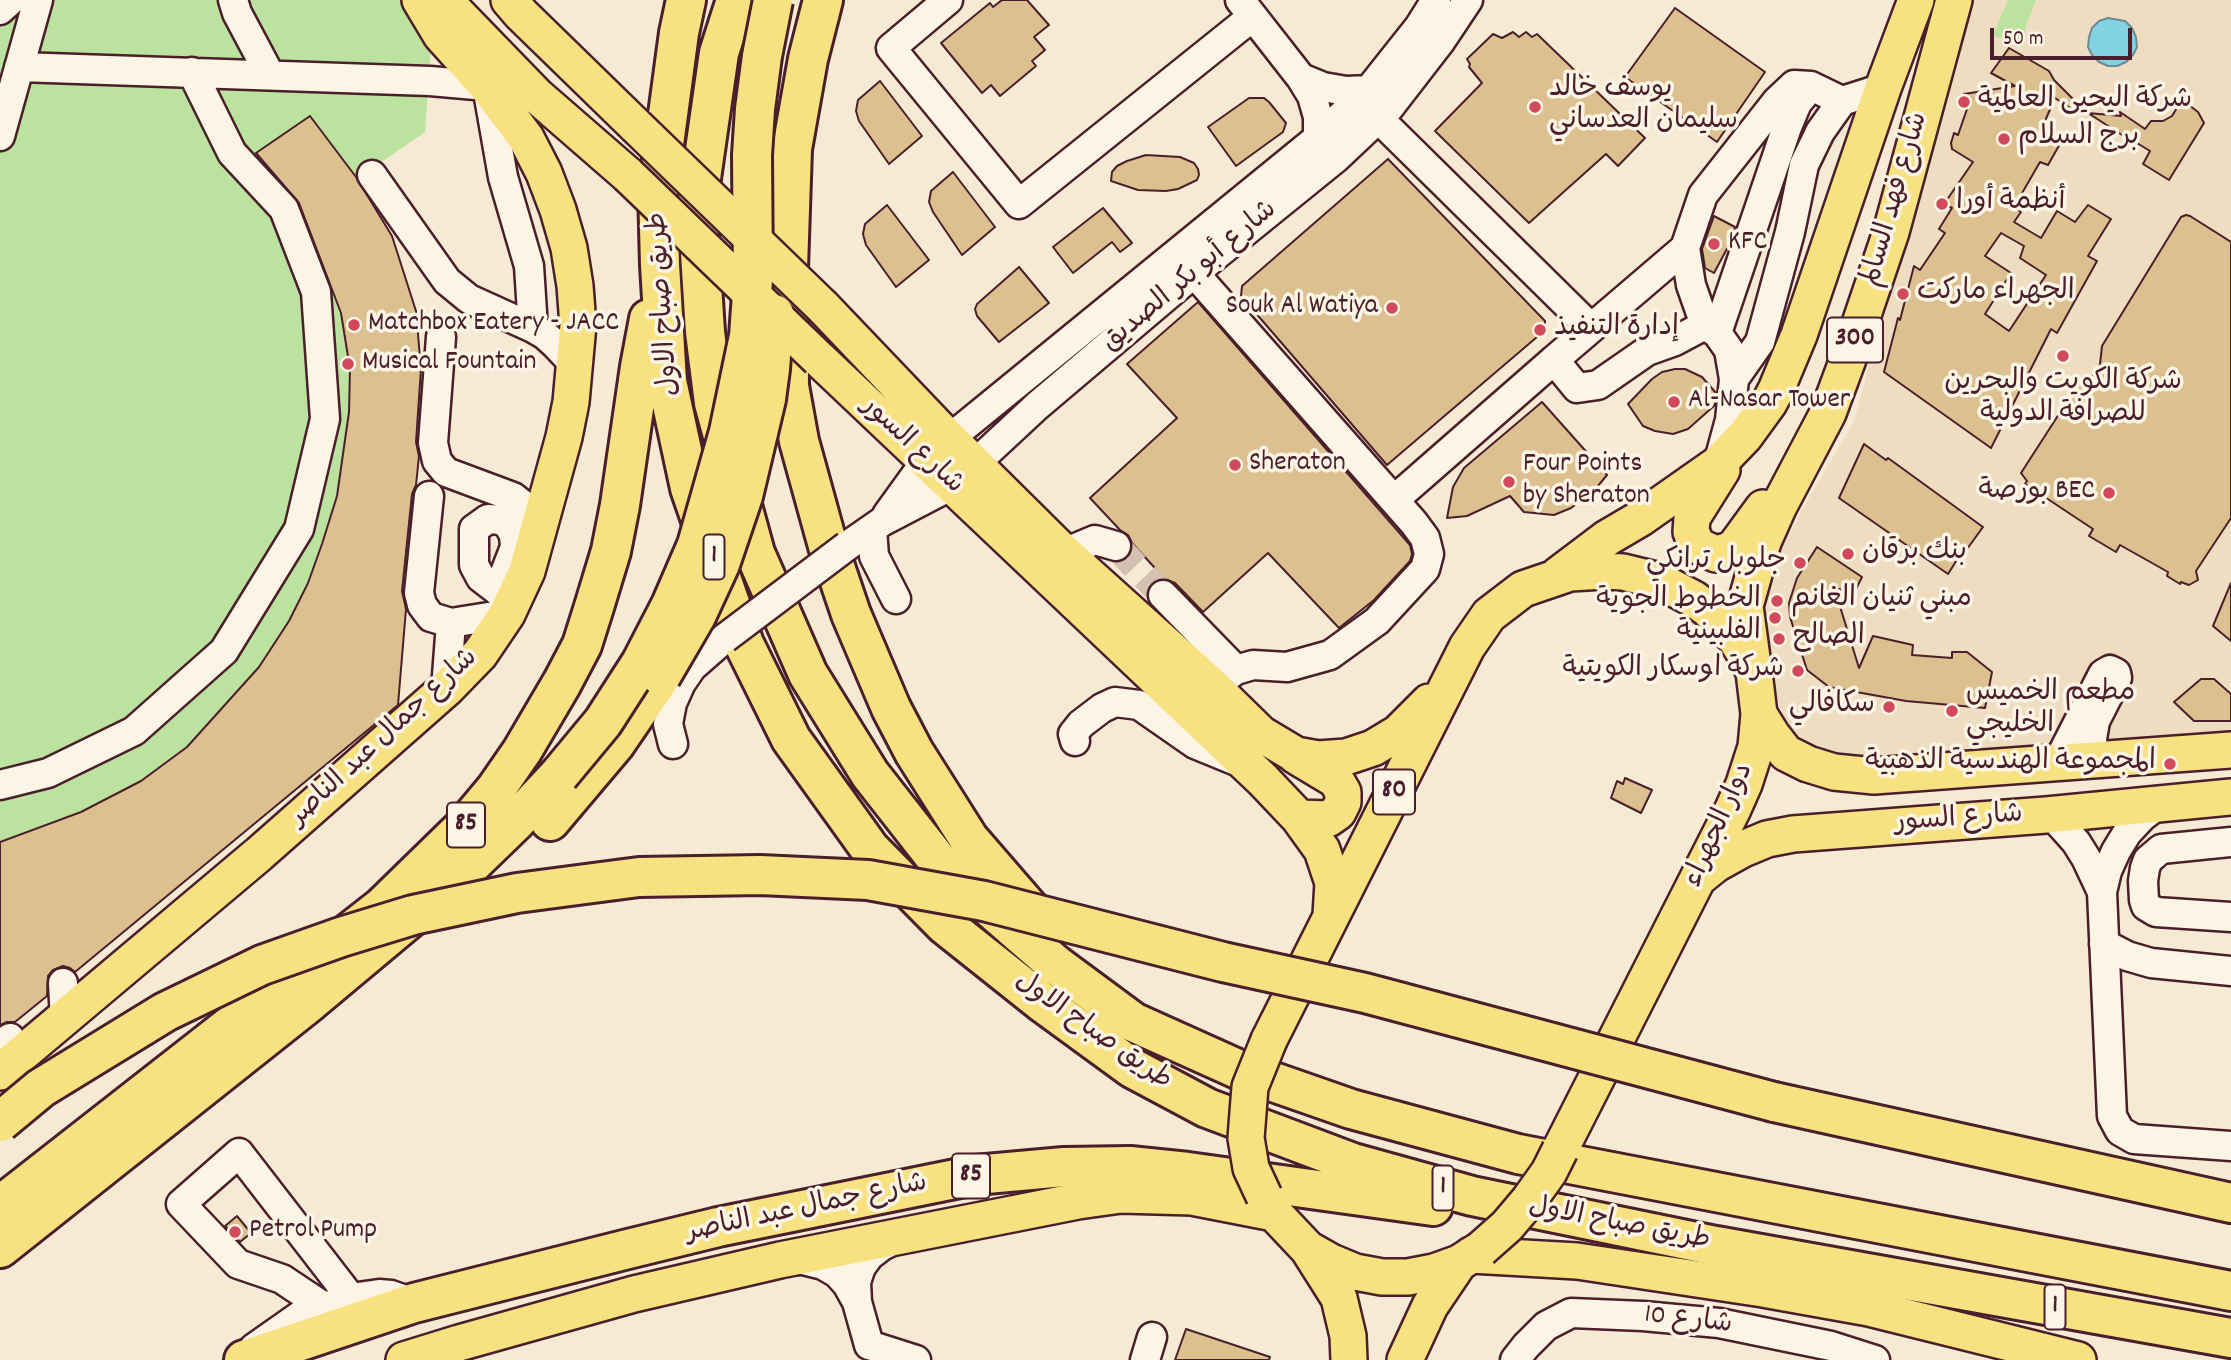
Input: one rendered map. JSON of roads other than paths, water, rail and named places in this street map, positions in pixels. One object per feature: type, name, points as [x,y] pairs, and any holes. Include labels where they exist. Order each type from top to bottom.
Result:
[{"type":"highway","name":"طريق صباح الاول","points":[[687,0],[679,33],[658,189],[667,380],[690,488],[744,644],[790,739],[870,849],[946,925],[1043,1003],[1132,1068],[1207,1108],[1353,1163],[1472,1196],[1716,1246],[2231,1338]]},
{"type":"highway","name":"طريق صباح الاول","points":[[736,0],[719,53],[697,206],[705,332],[714,402],[755,553],[808,674],[870,774],[942,866],[1056,965],[1133,1022],[1242,1071],[1351,1109],[1518,1154],[2231,1291]]},
{"type":"highway","points":[[0,1248],[310,1001],[453,883],[559,775],[603,722],[641,663],[671,605],[696,545],[729,432],[749,336],[753,280],[752,155],[755,108],[773,0]]},
{"type":"highway","points":[[206,1083],[272,1042],[494,875],[524,848],[565,805],[615,744],[656,684],[696,616],[720,564],[743,496],[766,399],[776,268],[776,104],[796,0]]},
{"type":"highway","points":[[823,0],[808,59],[792,149],[788,268],[789,386],[811,486],[851,614],[891,708],[914,752],[969,839],[1051,933],[1141,1007],[1242,1071]]},
{"type":"highway","name":"85","points":[[0,1206],[382,907],[464,827],[509,770],[543,718],[582,645],[611,551],[640,367],[660,265]]},
{"type":"highway","points":[[0,1122],[41,1088],[165,1012],[262,965],[341,937],[412,915],[517,893],[639,877],[760,875],[868,880],[984,901],[1223,962],[1365,993],[1774,1102],[2231,1203]]},
{"type":"highway","name":"شارع جمال عبد الناصر","points":[[244,1360],[414,1303],[718,1227],[975,1175],[1064,1167],[1130,1166],[1188,1172],[1716,1246]]},
{"type":"main road","name":"شارع جمال عبد الناصر","points":[[0,1072],[260,854],[446,689],[480,654],[507,601],[527,571],[564,438],[576,366],[578,326],[569,248],[544,173],[526,138],[487,86],[442,35],[420,0]]},
{"type":"main road","name":"شارع السور","points":[[444,0],[536,95],[628,175],[819,359],[938,450],[1299,818],[1322,850],[1333,883],[1331,918]]},
{"type":"main road","name":"شارع السور","points":[[509,0],[521,15],[822,307],[938,450]]},
{"type":"main road","name":"شارع فهد السالم","points":[[1555,577],[1726,456],[1769,404],[1794,346],[1916,0]]},
{"type":"main road","name":"شارع فهد السالم","points":[[1754,672],[1745,607],[1763,542],[1828,413],[1848,359],[1891,232],[1954,0]]},
{"type":"main road","points":[[1726,456],[1696,510],[1691,525],[1694,540],[1698,546],[1709,552],[1724,553],[1736,545],[1770,499],[1797,473]]},
{"type":"main road","name":"شارع السور","points":[[963,474],[1011,498],[1064,553],[1224,678],[1261,734],[1296,755],[1318,759],[1346,757],[1373,748],[1398,733],[1451,679]]},
{"type":"main road","name":"دوار الجهراء","points":[[1585,571],[1623,572],[1660,581],[1693,599],[1723,623],[1754,672],[1759,713],[1756,747],[1744,784],[1699,879],[1549,1172],[1530,1200],[1507,1226],[1471,1256],[1434,1272],[1408,1277],[1382,1277],[1356,1272],[1308,1249],[1269,1205],[1251,1168],[1246,1138],[1250,1087],[1269,1040],[1467,647],[1489,615],[1523,589],[1555,577],[1585,571]]},
{"type":"main road","name":"شارع السور","points":[[1759,713],[1786,753],[1808,764],[1834,772],[1874,776],[2231,750]]},
{"type":"main road","points":[[1296,755],[1336,780],[1343,792],[1343,802],[1338,812],[1328,819],[1299,818]]},
{"type":"main road","points":[[1906,775],[1898,785],[1895,797],[1898,809],[1905,819],[1917,824]]},
{"type":"main road","name":"شارع السور","points":[[1699,879],[1716,864],[1743,849],[1767,839],[1793,834],[2231,797]]},
{"type":"main road","name":"شارع جمال عبد الناصر","points":[[404,1360],[635,1294],[780,1260],[1078,1201],[1121,1195],[1192,1197],[1269,1205]]},
{"type":"main road","name":"80","points":[[1308,1249],[1339,1298],[1348,1336],[1349,1360]]},
{"type":"main road","name":"طريق صباح الاول","points":[[1471,1256],[1577,1261],[1648,1270],[1869,1308],[2078,1360]]},
{"type":"main road","name":"80","points":[[1405,1360],[1430,1306],[1471,1256]]},
{"type":"street","points":[[0,10],[11,0]]},
{"type":"street","points":[[0,136],[37,0]]},
{"type":"street","points":[[233,0],[237,13],[270,75]]},
{"type":"street","points":[[948,0],[891,47],[1019,204],[1246,8],[1312,96],[1318,117],[1318,138]]},
{"type":"street","name":"شارع أبو بكر الصديق","points":[[877,525],[938,450],[1318,138],[1369,90],[1419,27],[1436,0]]},
{"type":"street","name":"شارع أبو بكر الصديق","points":[[673,744],[668,724],[672,703],[692,667],[725,638],[847,546],[963,474],[1037,406],[1194,273],[1336,158],[1389,108],[1468,0]]},
{"type":"street","points":[[19,67],[430,81],[487,86],[503,177],[529,266],[533,328]]},
{"type":"street","points":[[0,785],[48,773],[134,731],[225,651],[299,529],[325,419],[316,292],[284,209],[232,153],[192,72]]},
{"type":"street","points":[[1301,78],[1346,91],[1369,90]]},
{"type":"street","points":[[1726,456],[1734,379],[1729,350],[1711,329],[1691,285],[1685,248],[1703,195],[1777,101],[1794,85],[1811,86],[1842,101]]},
{"type":"street","points":[[1711,329],[1787,127],[1797,103],[1811,86]]},
{"type":"street","points":[[1734,379],[1760,342],[1787,244],[1804,165],[1820,132],[1842,101],[1883,88]]},
{"type":"street","points":[[1378,118],[1591,328]]},
{"type":"street","points":[[372,175],[437,269],[452,286],[482,307],[533,328],[556,345],[576,366]]},
{"type":"street","points":[[1394,500],[1685,248]]},
{"type":"street","points":[[1163,595],[1224,678],[1253,665],[1287,667],[1330,655],[1377,621],[1425,569],[1429,554],[1425,538],[1394,500],[1194,273]]},
{"type":"street","points":[[1554,360],[1577,388],[1598,385],[1647,351],[1711,329]]},
{"type":"street","points":[[441,337],[433,443],[437,461],[446,472],[513,497],[528,509],[536,524],[535,540]]},
{"type":"street","points":[[429,496],[419,593],[422,605],[431,617],[451,623],[507,601]]},
{"type":"street","points":[[877,525],[874,556],[896,599]]},
{"type":"street","points":[[1064,553],[1095,540],[1116,546]]},
{"type":"street","points":[[446,689],[451,623]]},
{"type":"street","points":[[2057,764],[2103,674],[2110,670],[2116,673],[2117,678],[2095,721],[2092,739],[2094,762]]},
{"type":"street","points":[[1074,741],[1073,734],[1081,724],[1102,708],[1115,702],[1139,705],[1195,744],[1246,765]]},
{"type":"street","points":[[278,815],[354,749],[393,736]]},
{"type":"street","points":[[2159,804],[2127,833],[2107,871],[2102,892],[2112,1116],[2115,1124],[2126,1136],[2134,1139],[2231,1146]]},
{"type":"street","points":[[2051,814],[2076,842],[2102,892]]},
{"type":"street","points":[[2231,842],[2161,849],[2148,860],[2143,881],[2146,905],[2156,912],[2231,917]]},
{"type":"street","points":[[2104,944],[2127,956],[2151,963],[2231,971]]},
{"type":"street","points":[[63,983],[65,1020]]},
{"type":"street","points":[[324,1307],[282,1279],[238,1264],[181,1204],[239,1153],[351,1298]]},
{"type":"street","points":[[905,1235],[869,1256],[856,1282],[857,1302],[866,1353],[916,1360]]},
{"type":"street","points":[[780,1260],[803,1260],[823,1265],[842,1279],[857,1302]]},
{"type":"street","points":[[237,1360],[301,1315],[351,1298],[379,1294],[414,1303]]},
{"type":"street","name":"شارع 10","points":[[1515,1360],[1546,1326],[1571,1313],[1719,1323],[1831,1346],[1875,1360]]},
{"type":"street","points":[[1981,1336],[2009,1352],[2017,1360]]},
{"type":"water","points":[[2108,18],[2125,21],[2136,37],[2137,47],[2133,55],[2117,66],[2099,62],[2088,47],[2092,28],[2099,21]]},
{"type":"tunnel","points":[[1116,546],[1163,595]]},
{"type":"place","name":"شركة اليحيى العالمية","points":[[1964,102]]},
{"type":"place","name":"يوسف خالد سليمان العدساني","points":[[1535,107]]},
{"type":"place","name":"برج السلام","points":[[2004,139]]},
{"type":"place","name":"أنظمة أورا","points":[[1942,204]]},
{"type":"place","name":"KFC","points":[[1714,244]]},
{"type":"place","name":"الجهراء ماركت","points":[[1903,294]]},
{"type":"place","name":"Souk Al Watiya","points":[[1392,308]]},
{"type":"place","name":"Matchbox Eatery - JACC","points":[[354,325]]},
{"type":"place","name":"إدارة التنفيذ","points":[[1540,330]]},
{"type":"place","name":"شركة الكويت والبحرين للصرافة الدولية","points":[[2063,356]]},
{"type":"place","name":"Musical Fountain","points":[[348,364]]},
{"type":"place","name":"Al-Nasar Tower","points":[[1674,402]]},
{"type":"place","name":"Sheraton","points":[[1235,465]]},
{"type":"place","name":"Four Points by Sheraton","points":[[1509,482]]},
{"type":"place","name":"بورصة BEC","points":[[2109,493]]},
{"type":"place","name":"بنك برقان","points":[[1848,554]]},
{"type":"place","name":"جلوبل ترانكي","points":[[1800,563]]},
{"type":"place","name":"مبني ثنيان الغانم","points":[[1777,601]]},
{"type":"place","name":"الخطوط الجوية الفلبينية","points":[[1775,618]]},
{"type":"place","name":"الصالح","points":[[1779,639]]},
{"type":"place","name":"شركة اوسكار الكويتية","points":[[1798,671]]},
{"type":"place","name":"سكافالي","points":[[1889,707]]},
{"type":"place","name":"مطعم الخميس الخليجي","points":[[1952,711]]},
{"type":"place","name":"المجموعة الهندسية الذهبية","points":[[2170,764]]},
{"type":"place","name":"Petrol Pump","points":[[235,1232]]}]
